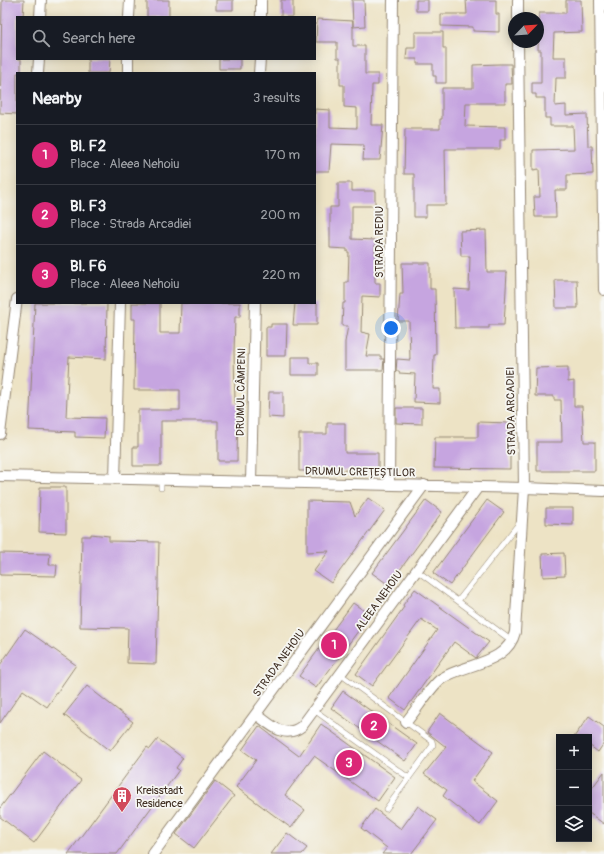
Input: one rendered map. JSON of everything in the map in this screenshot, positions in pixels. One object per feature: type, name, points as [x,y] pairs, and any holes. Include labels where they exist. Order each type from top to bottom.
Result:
[{"type":"street","points":[[40,16],[41,0]]},
{"type":"street","points":[[129,16],[130,0]]},
{"type":"street","points":[[261,0],[261,16]]},
{"type":"street","name":"STRADA REDIU","points":[[389,484],[394,0]]},
{"type":"street","points":[[518,0],[518,12]]},
{"type":"street","points":[[600,0],[604,290]]},
{"type":"street","name":"STRADA ARCADIEI","points":[[513,641],[515,632],[524,488],[518,48]]},
{"type":"street","points":[[38,72],[39,60]]},
{"type":"street","points":[[128,60],[128,72]]},
{"type":"street","points":[[259,72],[260,60]]},
{"type":"street","points":[[0,434],[16,304]]},
{"type":"street","points":[[115,479],[120,304]]},
{"type":"street","name":"DRUMUL CÂMPENI","points":[[251,482],[255,304]]},
{"type":"street","name":"DRUMUL CREȚEȘTILOR","points":[[0,476],[115,479],[161,484],[251,482],[389,484],[604,491]]},
{"type":"street","name":"STRADA NEHOIU","points":[[153,854],[424,486]]},
{"type":"street","name":"ALEEA NEHOIU","points":[[256,714],[285,733],[298,730],[302,726],[478,487]]},
{"type":"street","points":[[406,722],[440,680],[482,663],[506,650],[513,641]]},
{"type":"lane","points":[[458,601],[522,519]]},
{"type":"lane","points":[[416,570],[513,641]]},
{"type":"lane","points":[[340,674],[432,741],[433,745],[386,809]]},
{"type":"lane","points":[[314,710],[409,778]]},
{"type":"building","points":[[2,0],[24,0],[23,16],[16,16],[16,60],[21,60],[21,72],[16,72],[16,114],[0,113]]},
{"type":"building","points":[[147,0],[169,0],[169,16],[147,16]]},
{"type":"building","points":[[216,0],[233,0],[233,10],[216,10]]},
{"type":"building","points":[[281,0],[293,0],[293,16],[281,16]]},
{"type":"building","points":[[352,0],[364,0],[365,26],[353,27]]},
{"type":"building","points":[[416,0],[428,0],[428,11],[416,11]]},
{"type":"building","points":[[466,0],[496,0],[496,14],[499,14],[499,32],[473,31],[473,27],[441,26],[441,14],[467,14]]},
{"type":"building","points":[[566,0],[581,0],[582,32],[554,33],[553,57],[566,57],[566,78],[556,78],[555,106],[566,105],[566,115],[587,114],[588,146],[592,146],[593,174],[567,175],[567,190],[555,190],[556,217],[535,217],[534,197],[540,197],[539,169],[533,170],[533,150],[574,149],[573,126],[550,126],[550,118],[545,118],[545,98],[536,98],[536,94],[532,94],[532,83],[541,83],[541,50],[538,50],[538,48],[544,48],[544,13],[566,13]]},
{"type":"building","points":[[317,19],[353,21],[353,46],[365,46],[365,74],[378,74],[378,85],[372,85],[371,125],[383,125],[380,160],[363,160],[364,145],[331,144],[329,171],[316,171],[316,109],[330,110],[330,127],[357,128],[357,108],[344,107],[344,85],[340,85],[340,58],[337,58],[337,42],[316,42]]},
{"type":"building","points":[[415,32],[443,32],[443,48],[446,48],[446,83],[436,83],[436,76],[433,76],[433,64],[417,64],[417,59],[406,59],[407,48],[415,48]]},
{"type":"building","points":[[88,60],[110,60],[109,72],[88,72]]},
{"type":"building","points":[[219,60],[240,60],[240,69],[219,69]]},
{"type":"building","points":[[511,64],[512,84],[505,84],[505,103],[466,103],[465,126],[505,127],[505,140],[500,140],[500,149],[445,149],[446,205],[426,205],[426,217],[414,217],[414,174],[404,174],[405,129],[440,129],[440,119],[442,119],[442,88],[473,88],[473,65]]},
{"type":"building","points":[[338,183],[352,183],[352,191],[375,191],[375,206],[352,206],[352,239],[375,240],[375,283],[380,283],[380,297],[362,296],[361,332],[370,334],[366,356],[381,356],[381,359],[384,359],[383,370],[345,370],[345,342],[348,326],[342,326],[343,303],[345,303],[345,282],[348,282],[349,252],[347,252],[347,249],[330,248],[330,207],[338,207]]},
{"type":"building","points":[[486,230],[487,272],[507,272],[504,325],[489,325],[489,328],[455,328],[454,289],[469,290],[470,256],[461,256],[460,231]]},
{"type":"building","points":[[402,263],[430,263],[430,289],[435,289],[436,355],[434,355],[433,389],[440,389],[440,403],[414,402],[415,374],[399,373],[399,371],[396,371],[397,359],[410,360],[409,321],[398,321],[400,294],[403,294]]},
{"type":"building","points":[[555,280],[577,280],[578,308],[556,308]]},
{"type":"building","points":[[317,303],[317,325],[293,325],[295,304]]},
{"type":"building","points":[[35,304],[107,304],[106,359],[69,357],[66,417],[105,418],[104,438],[75,437],[75,432],[29,430]]},
{"type":"building","points":[[132,304],[160,304],[160,333],[180,333],[181,304],[240,304],[240,317],[235,317],[234,352],[235,403],[238,404],[237,461],[218,461],[218,421],[161,421],[161,466],[133,466],[133,447],[138,447],[138,410],[180,410],[180,390],[134,390],[135,319],[132,319]]},
{"type":"building","points":[[271,324],[287,324],[286,356],[266,356],[266,327],[271,327]]},
{"type":"building","points":[[291,357],[309,357],[309,363],[318,363],[318,375],[291,375]]},
{"type":"building","points":[[568,367],[568,382],[574,381],[574,406],[582,406],[584,442],[595,442],[595,471],[537,471],[537,442],[562,442],[561,400],[554,400],[554,396],[535,396],[536,368]]},
{"type":"building","points":[[269,392],[283,392],[283,418],[268,417]]},
{"type":"building","points":[[396,408],[422,408],[422,424],[396,423]]},
{"type":"building","points":[[478,422],[510,423],[510,469],[434,468],[435,437],[478,437]]},
{"type":"building","points":[[327,423],[345,423],[345,453],[378,453],[378,472],[360,470],[299,471],[299,434],[327,434]]},
{"type":"building","points":[[40,487],[66,487],[66,533],[39,532]]},
{"type":"building","points":[[368,498],[385,510],[331,583],[314,571],[329,551],[307,552],[307,501],[350,502],[355,516]]},
{"type":"building","points":[[426,500],[442,512],[389,585],[372,573]]},
{"type":"building","points":[[487,500],[504,512],[450,585],[433,573]]},
{"type":"building","points":[[546,508],[573,508],[573,525],[546,524]]},
{"type":"building","points":[[91,534],[109,536],[109,541],[159,542],[156,664],[127,663],[128,628],[80,627],[82,536],[91,536]]},
{"type":"building","points":[[0,553],[50,554],[49,565],[57,565],[56,576],[0,575]]},
{"type":"building","points":[[564,553],[565,576],[543,577],[542,554]]},
{"type":"building","points":[[415,589],[489,642],[476,658],[454,642],[405,710],[389,698],[437,630],[421,619],[372,686],[356,674],[404,607],[403,605]]},
{"type":"building","points":[[353,603],[370,615],[316,688],[299,676]]},
{"type":"building","points":[[25,629],[76,665],[47,707],[23,690],[0,723],[0,665]]},
{"type":"building","points":[[87,686],[133,722],[110,751],[64,715]]},
{"type":"building","points":[[343,691],[417,744],[405,761],[331,708]]},
{"type":"building","points":[[440,713],[493,752],[472,781],[498,801],[480,825],[443,796],[447,790],[424,774],[446,747],[427,732]]},
{"type":"building","points":[[589,716],[604,727],[604,743],[598,752],[592,747],[592,734],[576,734]]},
{"type":"building","points":[[321,724],[395,777],[378,801],[314,756],[285,795],[305,810],[291,828],[236,787],[256,760],[242,750],[259,726],[299,756]]},
{"type":"building","name":"Kreisstadt Residence","points":[[158,739],[183,758],[176,768],[179,770],[117,854],[68,854],[147,747],[150,749]]},
{"type":"building","points":[[43,751],[81,780],[34,843],[0,817],[0,808]]},
{"type":"building","points":[[604,772],[604,824],[592,815],[592,788]]},
{"type":"building","points":[[215,781],[234,796],[194,848],[176,834]]},
{"type":"building","points":[[418,806],[437,820],[411,854],[382,854],[387,848],[361,828],[375,809],[401,829]]},
{"type":"building","points":[[287,833],[307,848],[302,854],[271,854]]},
{"type":"place","name":"Bl. F2","points":[[334,645]]},
{"type":"place","name":"Bl. F3","points":[[374,726]]},
{"type":"place","name":"Bl. F6","points":[[349,763]]},
{"type":"place","name":"Kreisstadt Residence","points":[[122,813]]}]
